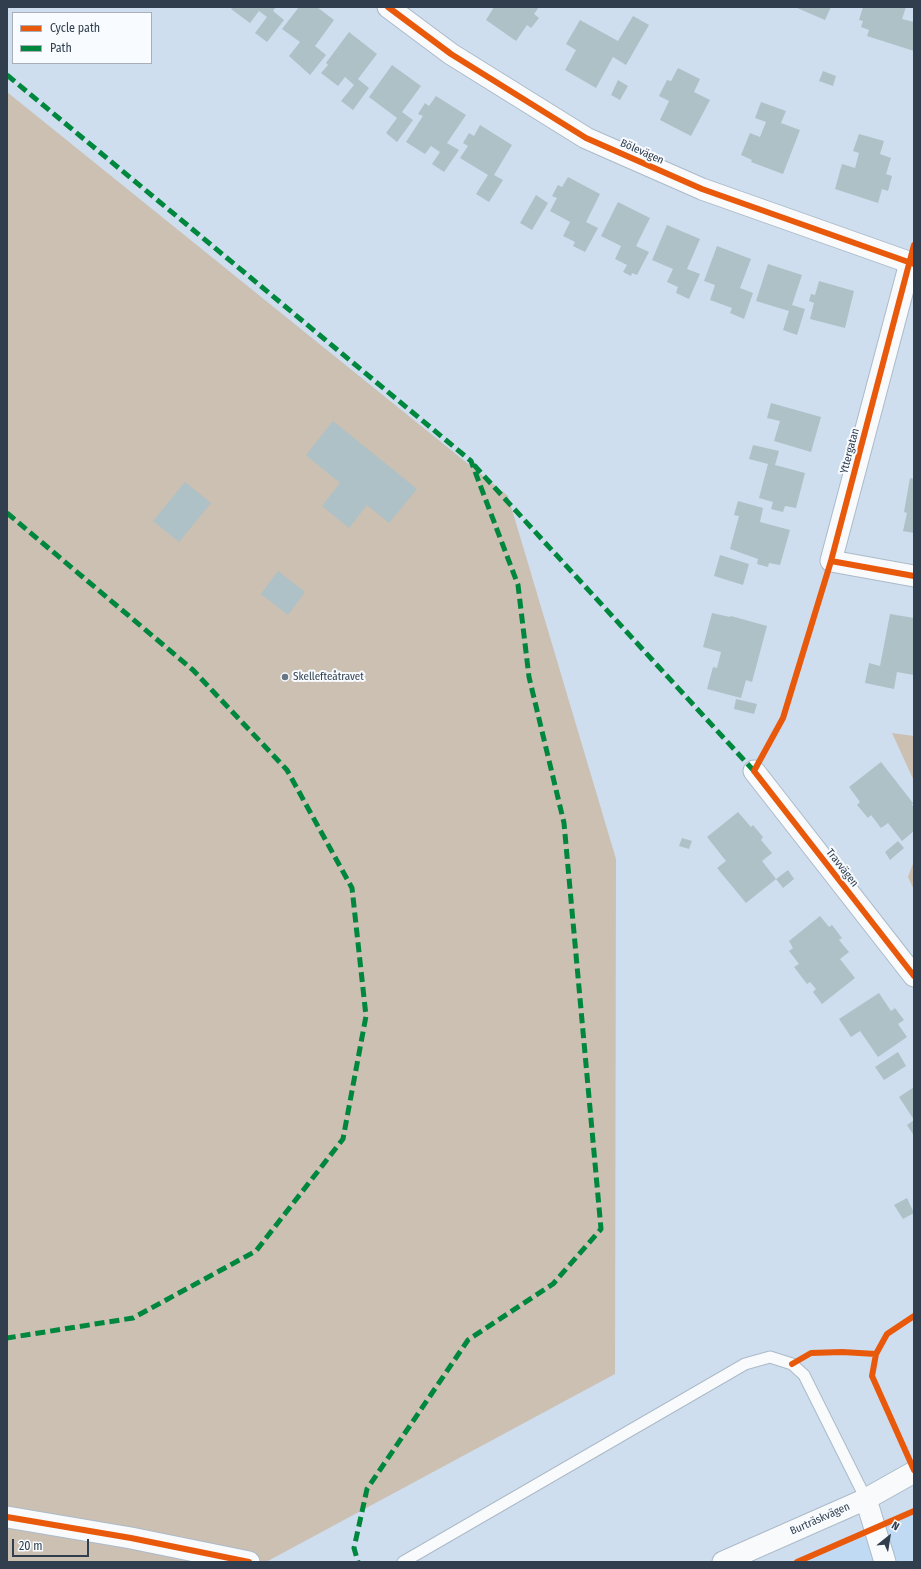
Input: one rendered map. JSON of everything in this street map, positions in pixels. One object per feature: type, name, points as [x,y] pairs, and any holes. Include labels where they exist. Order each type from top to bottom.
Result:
[{"type":"street","name":"Bölevägen","points":[[388,7],[451,54],[586,138],[702,189],[912,264]]},
{"type":"street","name":"Yttergatan","points":[[912,264],[831,561],[914,576]]},
{"type":"street","name":"Travvägen","points":[[754,772],[914,976]]},
{"type":"street","name":"Burträskvägen","points":[[723,1562],[866,1499],[914,1472]]},
{"type":"street","points":[[866,1499],[885,1562]]},
{"type":"street","points":[[7,1517],[131,1538],[249,1562]]},
{"type":"lane","points":[[403,1562],[745,1364],[770,1357],[792,1364],[804,1375],[866,1499]]},
{"type":"shaded area","name":"Skellefteåtravet","points":[[7,92],[508,496],[616,859],[615,1374],[266,1562],[7,1562]]},
{"type":"shaded area","points":[[892,733],[914,736],[914,781]]},
{"type":"shaded area","points":[[914,861],[914,890],[908,877]]},
{"type":"shaded area","points":[[914,1512],[914,1562],[801,1562],[879,1526]]},
{"type":"building","points":[[233,7],[276,7],[273,11],[284,20],[267,42],[255,33],[267,17],[259,11],[250,23],[231,9]]},
{"type":"building","points":[[299,7],[317,7],[334,20],[315,46],[326,55],[310,75],[289,56],[300,42],[282,29]]},
{"type":"building","points":[[494,7],[539,7],[534,14],[539,18],[531,28],[527,25],[516,41],[486,20]]},
{"type":"building","points":[[795,7],[831,7],[825,20]]},
{"type":"building","points":[[863,7],[906,7],[902,19],[914,22],[914,51],[867,36],[869,30],[861,27],[863,21],[859,20]]},
{"type":"building","points":[[633,16],[649,25],[626,65],[613,57],[596,88],[565,70],[576,50],[566,44],[580,20],[618,41]]},
{"type":"building","points":[[349,32],[377,54],[358,79],[369,88],[353,110],[341,101],[354,85],[345,77],[338,86],[321,73],[328,65],[326,63]]},
{"type":"building","points":[[392,65],[421,86],[402,112],[413,120],[397,142],[386,133],[397,118],[369,97]]},
{"type":"building","points":[[678,68],[700,79],[694,92],[710,100],[691,136],[660,120],[669,101],[659,96],[667,80],[671,81]]},
{"type":"building","points":[[823,71],[836,76],[833,86],[819,81]]},
{"type":"building","points":[[618,80],[628,86],[620,100],[611,95]]},
{"type":"building","points":[[436,96],[466,115],[447,143],[459,150],[444,172],[432,164],[440,152],[431,146],[425,154],[406,142],[423,116],[418,114],[425,103],[429,106]]},
{"type":"building","points":[[761,102],[786,111],[781,123],[800,130],[783,174],[751,162],[752,160],[741,155],[750,133],[760,137],[766,122],[755,118]]},
{"type":"building","points":[[480,125],[512,145],[494,175],[503,180],[489,202],[476,194],[488,175],[460,158],[468,146],[463,143],[469,133],[474,136]]},
{"type":"building","points":[[859,134],[884,141],[880,154],[891,158],[886,174],[892,176],[888,191],[882,189],[878,203],[835,189],[842,164],[855,168],[859,153],[853,151]]},
{"type":"building","points":[[568,177],[600,194],[586,222],[598,228],[585,252],[573,246],[575,242],[563,236],[570,222],[550,211],[557,198],[552,196],[558,185],[562,187]]},
{"type":"building","points":[[536,195],[548,203],[532,230],[520,223]]},
{"type":"building","points":[[618,202],[650,218],[636,246],[649,252],[637,275],[632,273],[631,276],[623,272],[627,265],[615,259],[621,246],[601,236]]},
{"type":"building","points":[[667,225],[700,239],[687,269],[700,274],[689,299],[676,293],[678,287],[667,282],[673,269],[652,260]]},
{"type":"building","points":[[717,246],[751,259],[740,288],[753,293],[744,319],[730,313],[732,308],[710,300],[715,285],[704,281]]},
{"type":"building","points":[[768,264],[802,275],[792,305],[805,309],[797,335],[783,330],[789,311],[756,301]]},
{"type":"building","points":[[819,281],[854,291],[845,328],[810,319],[814,303],[809,301],[811,294],[815,295]]},
{"type":"building","points":[[771,403],[821,417],[811,452],[774,441],[780,421],[767,418]]},
{"type":"building","points":[[333,421],[417,489],[389,523],[367,505],[349,528],[322,506],[340,483],[306,455]]},
{"type":"building","points":[[753,445],[779,451],[775,465],[805,473],[796,508],[785,506],[783,512],[771,509],[773,502],[759,498],[768,464],[749,459]]},
{"type":"building","points":[[910,478],[914,479],[914,533],[903,531],[907,513],[904,512]]},
{"type":"building","points":[[185,482],[211,503],[179,542],[153,521]]},
{"type":"building","points":[[738,501],[763,508],[760,522],[790,530],[780,565],[769,563],[768,567],[757,564],[758,559],[730,549],[739,516],[734,515]]},
{"type":"building","points":[[720,555],[749,564],[743,585],[714,576]]},
{"type":"building","points":[[278,571],[305,592],[288,615],[261,594]]},
{"type":"building","points":[[712,613],[731,616],[767,626],[752,682],[746,680],[741,698],[707,689],[713,667],[717,668],[721,652],[703,647]]},
{"type":"building","points":[[890,614],[914,618],[914,675],[897,672],[894,689],[865,683],[869,663],[880,666]]},
{"type":"building","points":[[736,699],[757,704],[754,714],[734,709]]},
{"type":"building","points":[[881,762],[913,803],[914,831],[902,841],[888,823],[881,828],[871,815],[868,818],[857,805],[860,802],[849,787]]},
{"type":"building","points":[[738,812],[751,827],[753,825],[763,837],[761,840],[772,853],[762,861],[776,879],[746,903],[717,868],[726,861],[707,837]]},
{"type":"building","points":[[682,838],[692,841],[689,849],[679,846]]},
{"type":"building","points":[[898,841],[904,848],[890,860],[885,852]]},
{"type":"building","points":[[788,870],[794,879],[783,888],[776,879]]},
{"type":"building","points":[[820,916],[829,927],[832,925],[842,938],[839,940],[849,952],[840,959],[855,978],[822,1004],[813,992],[816,989],[810,982],[807,984],[794,967],[799,964],[789,951],[793,948],[789,941]]},
{"type":"building","points":[[879,993],[891,1011],[895,1008],[904,1020],[898,1024],[907,1037],[878,1057],[860,1031],[851,1037],[839,1019]]},
{"type":"building","points":[[898,1052],[906,1066],[884,1080],[875,1067]]},
{"type":"building","points":[[914,1087],[914,1120],[899,1097]]},
{"type":"building","points":[[914,1120],[914,1136],[907,1125]]},
{"type":"building","points":[[907,1198],[914,1213],[903,1219],[894,1205]]},
{"type":"marked path","points":[[7,75],[471,461],[518,585],[529,677],[564,823],[601,1229],[553,1284],[468,1340],[367,1489],[354,1548],[358,1562]]},
{"type":"marked path","points":[[474,465],[754,771],[755,769]]},
{"type":"marked path","points":[[7,513],[193,670],[287,770],[352,888],[366,1016],[343,1139],[256,1251],[133,1318],[7,1338]]},
{"type":"cycle path","points":[[388,7],[451,54],[586,138],[702,189],[914,264]]},
{"type":"cycle path","points":[[914,245],[831,561],[914,576]]},
{"type":"cycle path","points":[[831,561],[783,718],[754,771],[914,976]]},
{"type":"cycle path","points":[[914,1316],[887,1334],[876,1354],[872,1376],[914,1470]]},
{"type":"cycle path","points":[[792,1364],[811,1353],[842,1352],[876,1354]]},
{"type":"cycle path","points":[[797,1562],[914,1511]]},
{"type":"cycle path","points":[[7,1517],[131,1538],[249,1562]]},
{"type":"place","name":"Skellefteåtravet","points":[[285,677]]}]
